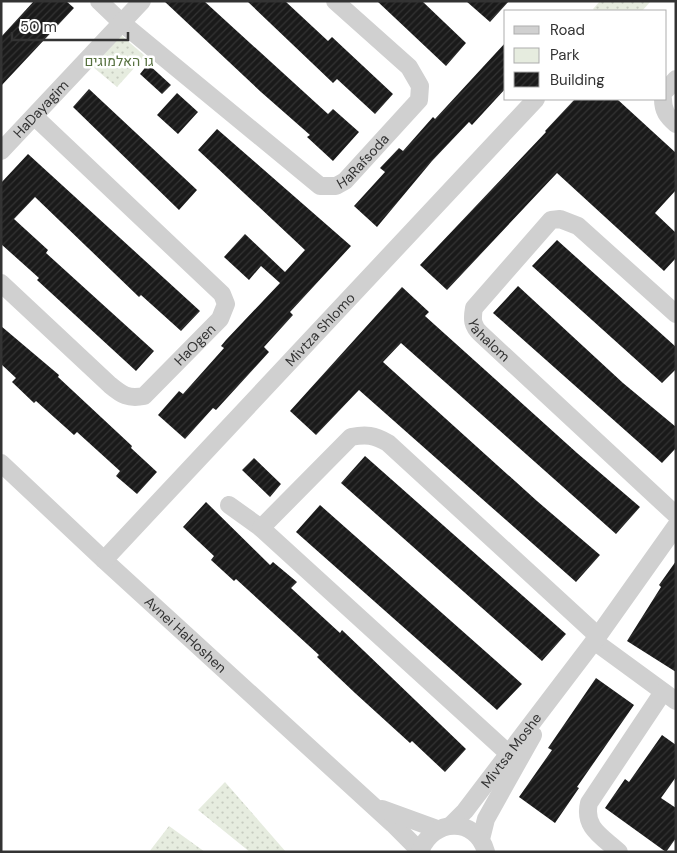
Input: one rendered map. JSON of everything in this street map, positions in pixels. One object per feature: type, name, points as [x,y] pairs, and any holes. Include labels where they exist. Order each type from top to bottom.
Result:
[{"type":"street","name":"HaRafsoda","points":[[99,1],[122,23],[320,186],[336,186],[345,181],[418,100],[420,86],[409,67],[334,1]]},
{"type":"street","name":"HaDayagim","points":[[1,151],[142,1]]},
{"type":"street","points":[[667,89],[676,80]]},
{"type":"street","name":"Mivtza Shlomo","points":[[104,560],[535,100]]},
{"type":"street","points":[[663,100],[663,109],[667,116],[676,124]]},
{"type":"street","name":"HaOgen","points":[[1,283],[110,385],[124,396],[133,398],[144,396],[220,319],[226,304],[222,294],[35,117]]},
{"type":"street","name":"Yahalom","points":[[675,525],[475,328],[472,319],[474,308],[550,220],[560,219],[578,226],[676,314]]},
{"type":"street","points":[[261,528],[350,437],[376,436],[388,443],[596,638],[669,697],[588,803],[586,814],[591,827],[619,852]]},
{"type":"street","name":"Avnei HaHoshen","points":[[1,463],[104,560],[373,805],[420,851]]},
{"type":"street","points":[[229,505],[261,528],[508,753]]},
{"type":"street","name":"Mivtsa Moshe","points":[[420,851],[424,842],[444,827],[508,753],[596,638],[675,525]]},
{"type":"street","name":"Mivtsa Moshe","points":[[483,845],[486,819],[568,673]]},
{"type":"street","name":"Avnei HaHoshen","points":[[373,805],[444,827],[462,827],[472,831],[483,845]]},
{"type":"green space","points":[[600,1],[651,1],[643,10],[593,9]]},
{"type":"green space","name":"גו האלמוגים","points":[[121,35],[145,56],[117,87],[93,67]]},
{"type":"green space","points":[[225,782],[286,852],[250,852],[198,810]]},
{"type":"green space","points":[[169,826],[205,852],[149,852]]},
{"type":"building","points":[[34,1],[66,1],[74,8],[1,86],[1,37]]},
{"type":"building","points":[[164,1],[204,1],[328,114],[333,109],[359,132],[333,161],[307,137],[310,135]]},
{"type":"building","points":[[247,1],[285,1],[328,41],[332,37],[393,94],[375,114],[337,79],[333,83]]},
{"type":"building","points":[[377,1],[422,1],[466,43],[446,66]]},
{"type":"building","points":[[466,1],[509,1],[490,22]]},
{"type":"building","points":[[504,44],[504,90],[472,125],[469,122],[432,161],[377,227],[354,206],[385,172],[380,168],[399,148],[403,151],[433,117],[435,119]]},
{"type":"building","points":[[148,64],[171,85],[162,94],[140,74]]},
{"type":"building","points":[[89,89],[197,190],[179,210],[73,107]]},
{"type":"building","points":[[177,93],[198,112],[178,134],[157,115]]},
{"type":"building","points":[[574,100],[618,100],[676,153],[676,190],[655,213],[676,233],[676,258],[664,271],[557,173],[447,290],[420,265]]},
{"type":"building","points":[[217,129],[351,246],[290,312],[293,315],[264,347],[269,352],[216,410],[213,408],[185,439],[158,415],[179,391],[183,394],[224,348],[221,346],[226,340],[280,283],[261,266],[249,280],[224,257],[245,234],[285,272],[305,250],[198,150]]},
{"type":"building","points":[[28,154],[200,311],[181,331],[141,295],[139,297],[35,197],[14,219],[48,250],[46,253],[154,351],[136,371],[37,280],[39,278],[1,244],[1,183]]},
{"type":"building","points":[[557,240],[676,347],[676,369],[662,383],[532,266]]},
{"type":"building","points":[[518,286],[623,383],[676,427],[676,448],[662,463],[493,313]]},
{"type":"building","points":[[402,287],[429,312],[425,316],[640,507],[616,534],[401,343],[383,362],[537,501],[600,555],[576,582],[359,390],[316,435],[290,411]]},
{"type":"building","points":[[1,326],[59,375],[58,377],[157,472],[137,494],[116,476],[120,471],[77,432],[74,435],[36,401],[34,403],[12,382],[16,378],[1,364]]},
{"type":"building","points":[[365,456],[566,634],[542,661],[341,483]]},
{"type":"building","points":[[254,458],[281,484],[270,497],[242,470]]},
{"type":"building","points":[[206,502],[270,565],[273,562],[297,582],[291,588],[340,633],[342,630],[466,749],[445,772],[412,741],[410,743],[355,693],[317,657],[319,655],[236,579],[234,581],[211,560],[214,556],[183,527]]},
{"type":"building","points":[[320,505],[522,684],[497,710],[296,532]]},
{"type":"building","points":[[676,561],[676,672],[627,641],[661,587],[659,585]]},
{"type":"building","points":[[596,678],[634,705],[577,787],[579,788],[555,823],[519,797],[552,750],[548,748]]},
{"type":"building","points":[[662,735],[676,745],[676,777],[661,798],[676,808],[676,838],[666,852],[605,808],[625,779],[629,782]]}]
